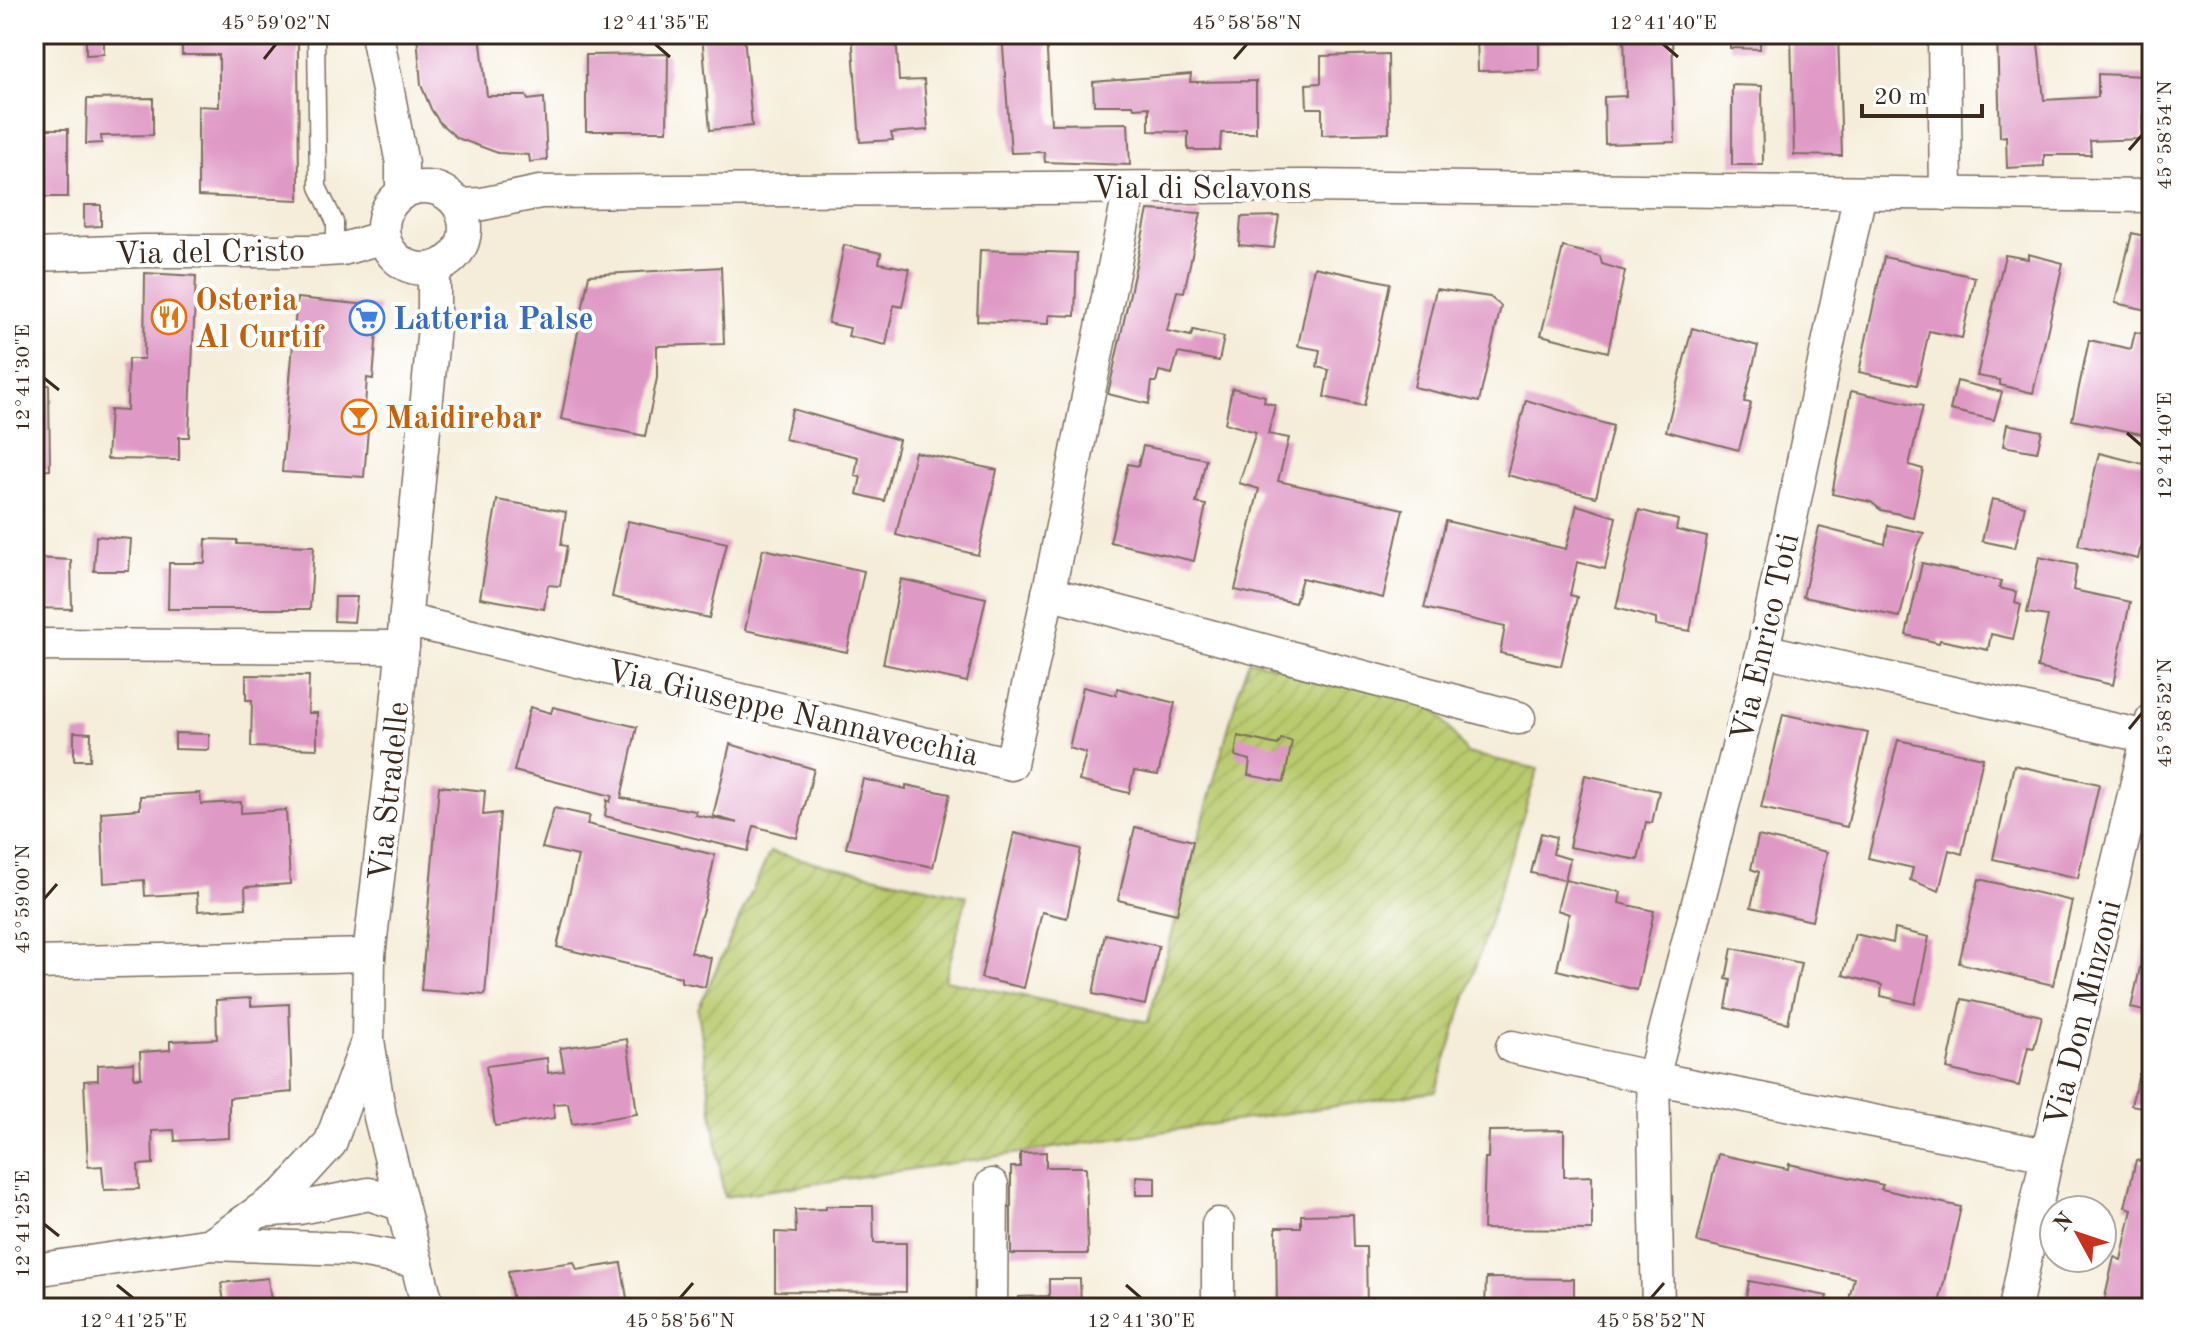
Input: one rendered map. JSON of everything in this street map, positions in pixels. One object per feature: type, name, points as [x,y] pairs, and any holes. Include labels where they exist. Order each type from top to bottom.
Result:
[{"type":"street","points":[[377,34],[402,164],[402,193]]},
{"type":"street","points":[[1944,34],[1946,194]]},
{"type":"street","points":[[427,186],[440,189],[460,205],[466,231],[463,243],[446,263],[421,270],[397,259],[384,237],[382,225],[386,212],[402,193],[427,186]]},
{"type":"street","name":"Vial di Sclavons","points":[[460,205],[482,204],[540,192],[1307,186],[2152,196]]},
{"type":"street","name":"Via Giuseppe Nannavecchia","points":[[404,634],[1011,764],[1130,188]]},
{"type":"street","name":"Via Enrico Toti","points":[[1658,1308],[1653,1078],[1763,650],[1860,193]]},
{"type":"street","name":"Via del Cristo","points":[[34,255],[335,249],[384,237]]},
{"type":"street","name":"Via Stradelle","points":[[428,1308],[380,1117],[368,1040],[369,955],[434,327],[434,268]]},
{"type":"street","points":[[1048,593],[1519,718]]},
{"type":"street","points":[[34,645],[404,634]]},
{"type":"street","points":[[1763,650],[2151,731]]},
{"type":"street","name":"Via Don Minzoni","points":[[2015,1308],[2047,1155],[2151,731]]},
{"type":"street","points":[[34,963],[369,955]]},
{"type":"street","points":[[212,1244],[285,1193],[330,1144],[368,1040]]},
{"type":"street","points":[[1512,1047],[1653,1078],[2047,1155]]},
{"type":"street","points":[[991,1308],[992,1185]]},
{"type":"street","points":[[258,1211],[299,1208],[369,1194],[400,1204]]},
{"type":"street","points":[[1218,1224],[1218,1308]]},
{"type":"street","points":[[34,1270],[212,1244],[348,1249],[416,1261]]},
{"type":"lane","points":[[316,34],[318,187],[335,222],[335,249]]},
{"type":"green space","points":[[1249,660],[1429,700],[1467,753],[1538,769],[1436,1091],[724,1197],[698,1009],[770,852],[967,896],[945,980],[1148,1022]]},
{"type":"building","points":[[86,34],[104,34],[104,54],[86,55]]},
{"type":"building","points":[[182,34],[298,34],[299,200],[198,196],[198,106],[219,107],[219,55],[182,55]]},
{"type":"building","points":[[480,34],[487,96],[526,96],[528,100],[544,98],[547,160],[530,162],[529,155],[498,153],[457,138],[440,123],[421,85],[417,35]]},
{"type":"building","points":[[702,34],[744,34],[752,126],[710,130]]},
{"type":"building","points":[[852,34],[896,34],[899,81],[924,80],[928,130],[891,133],[893,140],[860,142]]},
{"type":"building","points":[[944,34],[972,34],[973,40],[944,40]]},
{"type":"building","points":[[1002,34],[1046,34],[1051,124],[1128,123],[1130,165],[1045,162],[1044,152],[1011,153]]},
{"type":"building","points":[[1292,34],[1327,34],[1327,40],[1292,39]]},
{"type":"building","points":[[1477,34],[1569,34],[1569,41],[1539,43],[1539,70],[1478,71]]},
{"type":"building","points":[[1624,34],[1672,34],[1675,142],[1605,144],[1604,97],[1626,96]]},
{"type":"building","points":[[1730,34],[1760,34],[1760,49],[1730,48]]},
{"type":"building","points":[[1791,34],[1838,34],[1842,156],[1794,155]]},
{"type":"building","points":[[1997,34],[2037,34],[2044,100],[2098,97],[2098,74],[2145,76],[2142,139],[2090,141],[2091,155],[2044,155],[2044,166],[2007,168],[2006,136],[2000,137]]},
{"type":"building","points":[[668,54],[667,131],[586,131],[586,55]]},
{"type":"building","points":[[1388,54],[1389,133],[1322,135],[1322,108],[1307,108],[1306,84],[1321,83],[1321,56]]},
{"type":"building","points":[[1191,74],[1190,82],[1256,81],[1256,133],[1221,133],[1220,150],[1188,150],[1188,132],[1149,131],[1149,107],[1094,105],[1093,82]]},
{"type":"building","points":[[1732,85],[1762,86],[1763,165],[1732,165]]},
{"type":"building","points":[[153,98],[153,135],[101,136],[102,143],[86,144],[87,99]]},
{"type":"building","points":[[34,129],[68,129],[68,197],[34,197]]},
{"type":"building","points":[[84,205],[101,205],[101,226],[84,227]]},
{"type":"building","points":[[1148,210],[1201,213],[1184,292],[1177,291],[1167,331],[1191,336],[1193,330],[1224,337],[1219,361],[1178,353],[1172,374],[1159,371],[1156,382],[1152,382],[1149,404],[1108,394]]},
{"type":"building","points":[[1279,216],[1274,248],[1239,245],[1241,217]]},
{"type":"building","points":[[2132,233],[2152,238],[2152,311],[2115,303]]},
{"type":"building","points":[[844,245],[881,253],[879,263],[910,269],[902,307],[894,305],[886,345],[848,336],[850,328],[828,323]]},
{"type":"building","points":[[1563,247],[1600,256],[1602,264],[1625,271],[1608,352],[1541,335]]},
{"type":"building","points":[[980,250],[1077,253],[1075,316],[1049,315],[1049,324],[977,321]]},
{"type":"building","points":[[2028,254],[2063,263],[2033,393],[2000,385],[2000,380],[1977,376],[2005,255],[2028,259]]},
{"type":"building","points":[[1884,257],[1975,277],[1962,338],[1929,331],[1917,385],[1859,372]]},
{"type":"building","points":[[721,267],[724,344],[657,346],[657,378],[645,436],[561,419],[589,275]]},
{"type":"building","points":[[1314,267],[1390,283],[1364,406],[1324,397],[1329,370],[1317,367],[1320,350],[1298,346]]},
{"type":"building","name":"Osteria Al Curtif","points":[[145,273],[196,276],[189,437],[179,437],[179,460],[107,459],[110,410],[127,411],[128,359],[144,359]]},
{"type":"building","points":[[1436,289],[1490,297],[1501,306],[1479,402],[1414,387]]},
{"type":"building","points":[[297,298],[379,306],[373,379],[367,378],[365,406],[370,406],[364,477],[282,472]]},
{"type":"building","points":[[1692,328],[1758,346],[1744,402],[1751,403],[1739,450],[1666,431]]},
{"type":"building","points":[[2135,332],[2152,336],[2152,436],[2072,420],[2089,340],[2131,349]]},
{"type":"building","points":[[1957,381],[2002,392],[1994,420],[1950,410]]},
{"type":"building","points":[[34,385],[49,385],[50,470],[34,471]]},
{"type":"building","points":[[1232,388],[1265,396],[1264,402],[1275,405],[1268,434],[1289,438],[1278,481],[1403,509],[1383,598],[1302,578],[1295,603],[1235,590],[1259,489],[1239,483],[1256,432],[1225,423]]},
{"type":"building","points":[[1851,391],[1923,406],[1909,465],[1923,469],[1913,517],[1881,510],[1871,502],[1832,494]]},
{"type":"building","points":[[1526,400],[1613,426],[1596,497],[1507,475]]},
{"type":"building","points":[[792,409],[899,440],[884,501],[857,494],[861,477],[855,476],[858,457],[785,439]]},
{"type":"building","points":[[2007,424],[2042,431],[2037,452],[2003,446]]},
{"type":"building","points":[[1143,446],[1206,459],[1196,503],[1206,505],[1194,561],[1110,542],[1128,464],[1138,466]]},
{"type":"building","points":[[915,452],[997,470],[978,555],[896,535]]},
{"type":"building","points":[[2099,453],[2152,466],[2152,496],[2138,559],[2078,545]]},
{"type":"building","points":[[1992,499],[2025,506],[2015,548],[1982,541]]},
{"type":"building","points":[[497,500],[566,512],[561,545],[567,546],[560,586],[548,585],[544,609],[480,598]]},
{"type":"building","points":[[1577,505],[1616,517],[1605,569],[1577,562],[1570,595],[1577,597],[1561,666],[1500,653],[1505,627],[1424,608],[1446,521],[1566,549]]},
{"type":"building","points":[[1639,510],[1678,520],[1676,530],[1707,537],[1690,631],[1656,625],[1656,619],[1616,608]]},
{"type":"building","points":[[628,521],[727,543],[709,618],[612,597]]},
{"type":"building","points":[[1888,525],[1924,533],[1916,550],[1900,617],[1803,597],[1819,527],[1885,544]]},
{"type":"building","points":[[96,536],[131,539],[129,571],[94,571]]},
{"type":"building","points":[[206,539],[237,540],[237,544],[314,546],[310,609],[168,609],[169,563],[205,563]]},
{"type":"building","points":[[763,549],[864,571],[847,652],[745,630]]},
{"type":"building","points":[[2039,557],[2077,565],[2073,590],[2130,602],[2113,685],[2037,668],[2048,616],[2027,613]]},
{"type":"building","points":[[34,558],[71,560],[72,609],[34,608]]},
{"type":"building","points":[[1922,563],[2001,581],[1999,588],[2017,592],[2015,603],[2021,605],[2013,639],[1991,634],[1988,650],[1906,635]]},
{"type":"building","points":[[901,579],[986,598],[967,682],[883,664]]},
{"type":"building","points":[[335,597],[357,597],[354,622],[334,621]]},
{"type":"building","points":[[246,675],[309,676],[308,713],[317,713],[317,749],[251,747],[252,700],[246,700]]},
{"type":"building","points":[[1083,687],[1116,695],[1117,688],[1175,703],[1158,775],[1134,771],[1129,793],[1079,781],[1086,753],[1069,748]]},
{"type":"building","points":[[530,707],[551,713],[553,707],[637,727],[621,798],[696,811],[695,815],[738,823],[713,816],[730,744],[814,769],[797,838],[754,826],[748,851],[605,816],[607,800],[610,802],[612,796],[514,771]]},
{"type":"building","points":[[1783,714],[1868,733],[1847,827],[1761,808]]},
{"type":"building","points":[[74,732],[91,733],[90,760],[74,760]]},
{"type":"building","points":[[175,733],[209,734],[209,750],[175,749]]},
{"type":"building","points":[[1238,736],[1278,745],[1281,739],[1292,741],[1284,782],[1248,775],[1250,760],[1235,756]]},
{"type":"building","points":[[1898,740],[1983,758],[1962,854],[1949,850],[1939,891],[1910,880],[1913,868],[1868,858]]},
{"type":"building","points":[[2014,765],[2099,784],[2078,878],[1993,859]]},
{"type":"building","points":[[1585,775],[1659,791],[1652,823],[1646,822],[1638,860],[1569,847]]},
{"type":"building","points":[[863,779],[906,789],[906,785],[950,794],[933,867],[846,848]]},
{"type":"building","points":[[439,786],[485,791],[483,815],[500,813],[485,995],[421,990]]},
{"type":"building","points":[[200,793],[201,804],[241,802],[241,813],[286,810],[290,884],[245,887],[246,908],[198,911],[197,893],[145,896],[144,880],[104,883],[101,812],[140,809],[140,796]]},
{"type":"building","points":[[554,808],[590,816],[587,824],[715,855],[691,952],[711,958],[705,987],[681,982],[681,977],[557,947],[578,856],[542,848]]},
{"type":"building","points":[[1135,827],[1193,841],[1177,914],[1118,900]]},
{"type":"building","points":[[1014,833],[1081,849],[1067,918],[1042,912],[1024,988],[981,978]]},
{"type":"building","points":[[1541,833],[1556,837],[1553,854],[1570,859],[1565,880],[1531,873]]},
{"type":"building","points":[[1758,836],[1827,852],[1812,921],[1751,907],[1759,872],[1751,869]]},
{"type":"building","points":[[1979,879],[2072,901],[2053,985],[1959,963]]},
{"type":"building","points":[[1565,880],[1621,892],[1619,903],[1654,911],[1637,990],[1557,970],[1569,914],[1557,910]]},
{"type":"building","points":[[2152,919],[2152,1013],[2131,1008]]},
{"type":"building","points":[[1895,929],[1929,937],[1915,1004],[1881,996],[1882,985],[1843,975],[1855,934],[1893,943]]},
{"type":"building","points":[[1105,934],[1159,946],[1145,1005],[1093,994]]},
{"type":"building","points":[[1732,948],[1801,963],[1788,1023],[1726,1008],[1731,980],[1726,979]]},
{"type":"building","points":[[251,998],[251,1006],[289,1004],[292,1092],[229,1098],[229,1138],[175,1141],[174,1130],[152,1131],[153,1164],[138,1165],[139,1189],[104,1190],[102,1166],[88,1167],[84,1081],[98,1080],[98,1065],[134,1063],[134,1078],[141,1078],[140,1052],[170,1050],[170,1041],[217,1039],[216,1000]]},
{"type":"building","points":[[1962,999],[2042,1016],[2034,1048],[2028,1047],[2019,1086],[1947,1069]]},
{"type":"building","points":[[627,1039],[637,1114],[572,1124],[568,1103],[553,1104],[555,1118],[495,1126],[486,1066],[547,1058],[548,1073],[564,1071],[560,1048]]},
{"type":"building","points":[[2151,1057],[2152,1109],[2131,1105],[2139,1074],[2146,1077]]},
{"type":"building","points":[[1564,1130],[1564,1177],[1592,1176],[1592,1230],[1483,1229],[1489,1131]]},
{"type":"building","points":[[1046,1152],[1046,1167],[1086,1167],[1088,1254],[1011,1254],[1011,1167],[1020,1167],[1020,1153]]},
{"type":"building","points":[[1718,1154],[1788,1169],[1789,1164],[1883,1185],[1881,1189],[1961,1207],[1938,1308],[1847,1308],[1854,1278],[1697,1242]]},
{"type":"building","points":[[2136,1160],[2152,1164],[2152,1308],[2103,1306],[2110,1274],[2118,1274],[2118,1259],[2121,1260],[2132,1209],[2125,1207]]},
{"type":"building","points":[[1136,1176],[1155,1177],[1155,1195],[1136,1195]]},
{"type":"building","points":[[826,1206],[873,1206],[874,1243],[906,1243],[906,1292],[775,1291],[775,1232],[796,1233],[795,1210],[826,1209]]},
{"type":"building","points":[[1353,1214],[1354,1247],[1366,1247],[1367,1308],[1277,1308],[1276,1227],[1301,1227],[1301,1215]]},
{"type":"building","points":[[574,1262],[577,1270],[621,1263],[628,1304],[615,1308],[514,1308],[508,1271]]},
{"type":"building","points":[[268,1278],[272,1308],[225,1308],[221,1283]]},
{"type":"building","points":[[1486,1278],[1574,1279],[1574,1308],[1485,1308]]},
{"type":"building","points":[[1049,1279],[1080,1279],[1081,1308],[1018,1308],[1018,1297],[1049,1296]]},
{"type":"building","points":[[1749,1281],[1827,1296],[1824,1308],[1744,1308]]},
{"type":"place","name":"Osteria Al Curtif","points":[[169,317]]},
{"type":"place","name":"Latteria Palse","points":[[367,318]]},
{"type":"place","name":"Maidirebar","points":[[359,417]]}]
